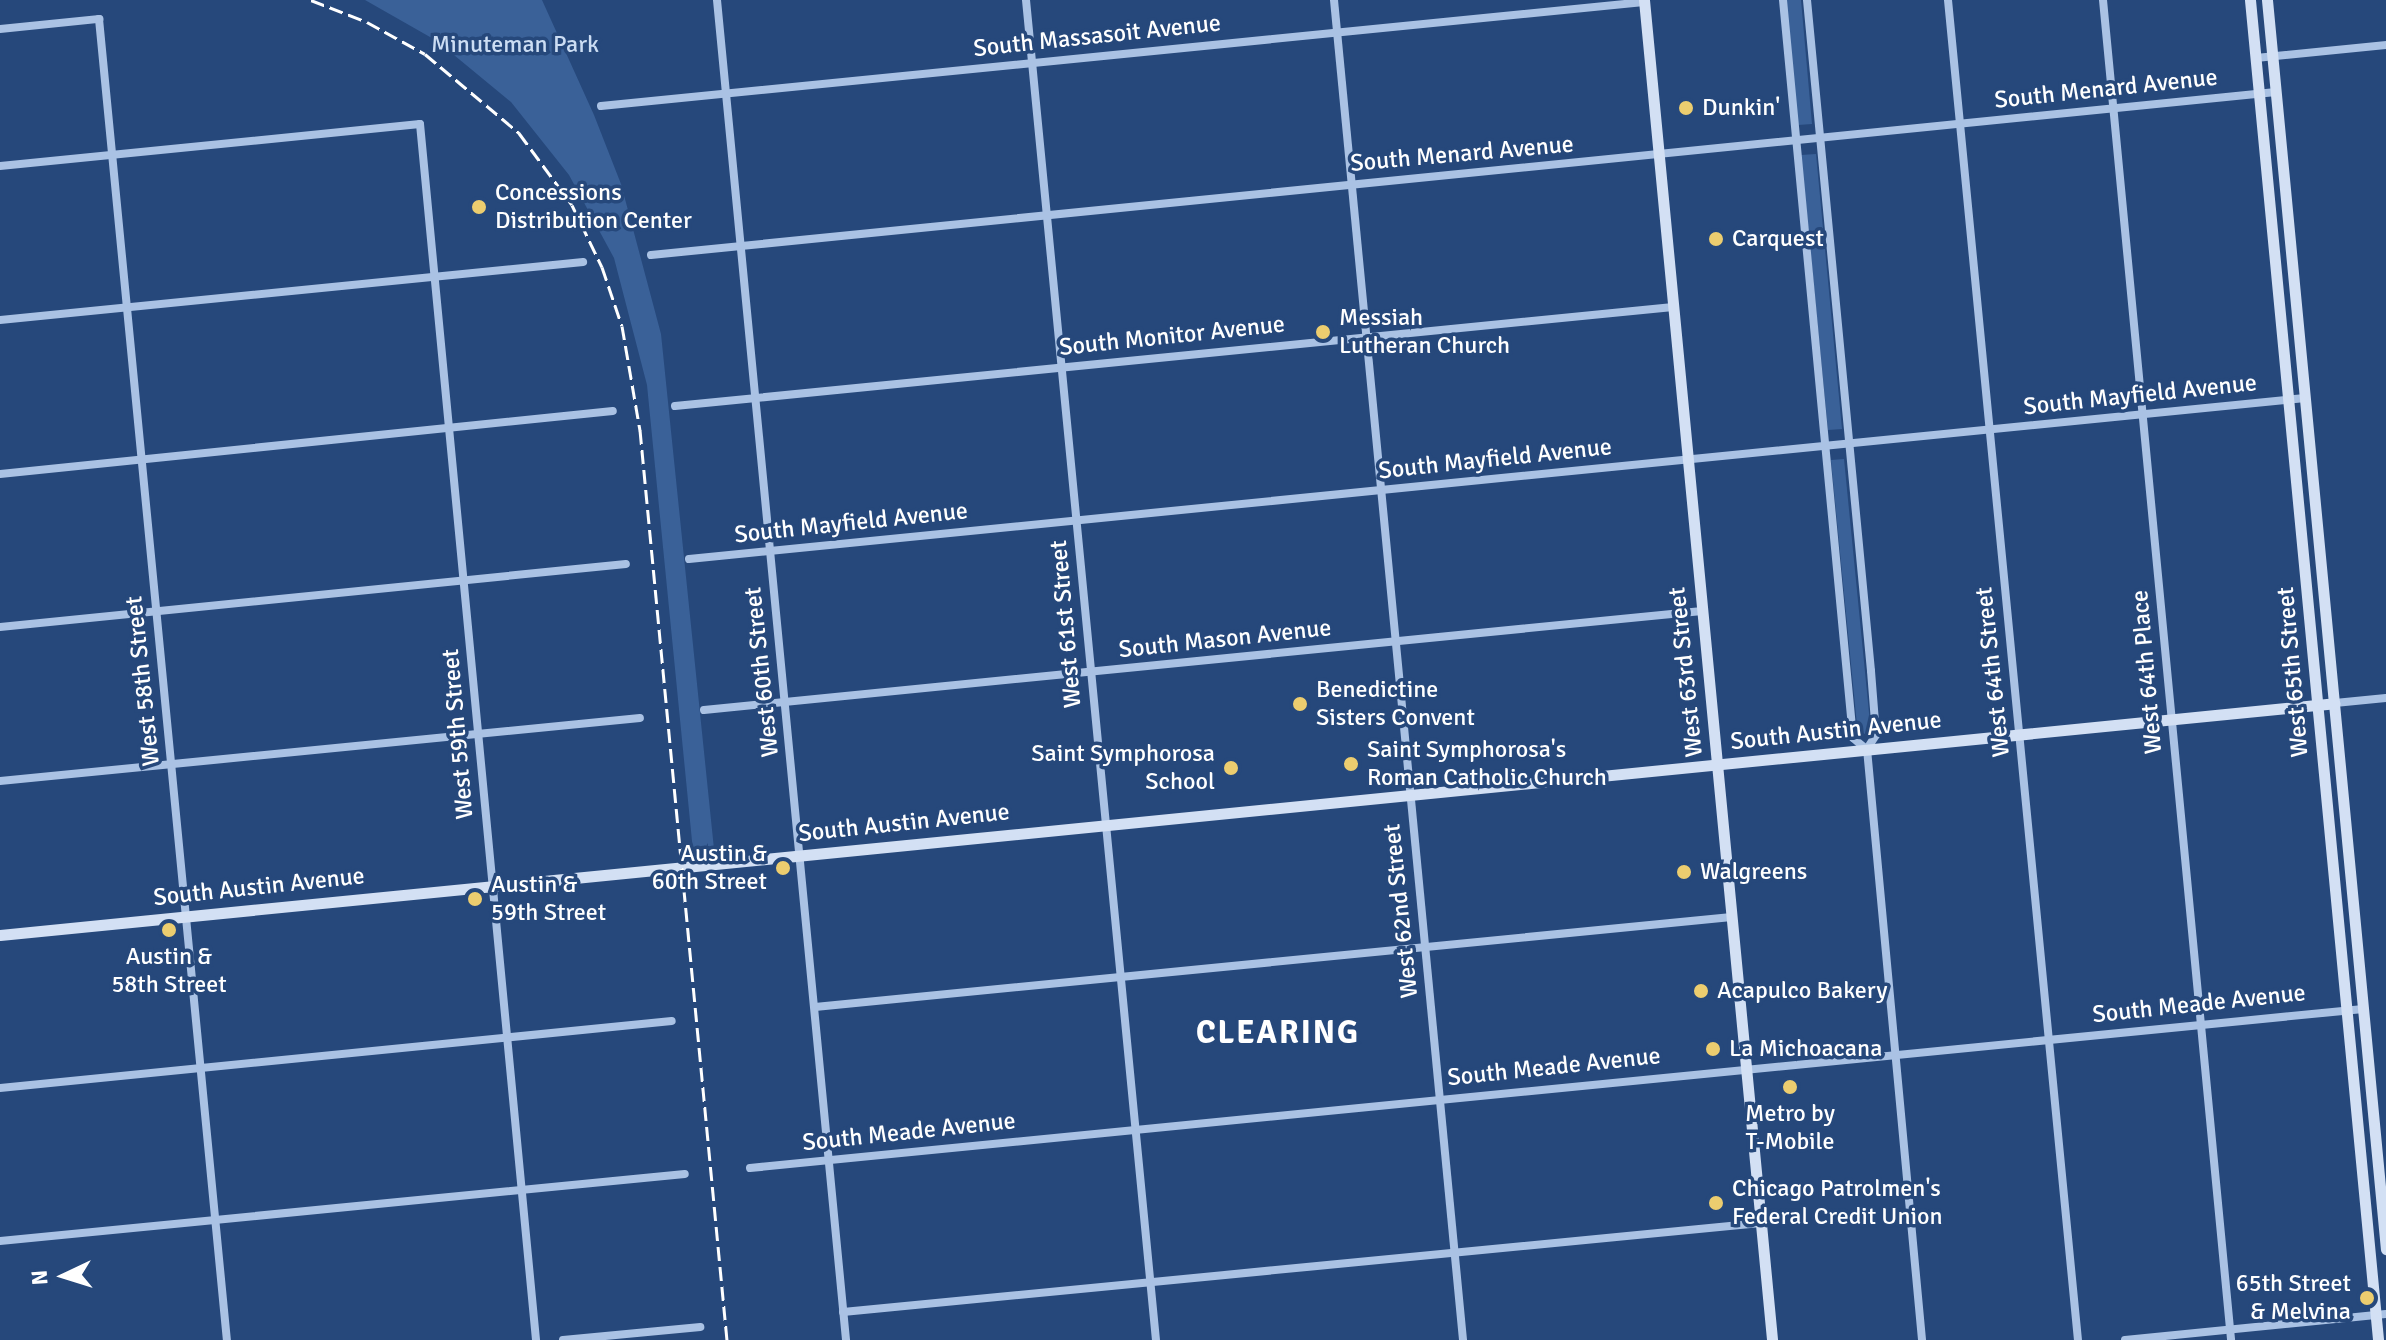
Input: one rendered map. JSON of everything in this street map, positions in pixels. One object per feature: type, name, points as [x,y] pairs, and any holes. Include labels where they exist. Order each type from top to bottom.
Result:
[{"type":"street","name":"West 60th Street","points":[[717,0],[846,1340]]},
{"type":"street","name":"West 61st Street","points":[[1026,0],[1156,1340]]},
{"type":"street","name":"West 62nd Street","points":[[1334,0],[1463,1340]]},
{"type":"street","points":[[1783,0],[1853,738],[1867,749]]},
{"type":"street","points":[[1807,0],[1876,735],[1867,749],[1922,1340]]},
{"type":"street","name":"West 64th Street","points":[[1948,0],[2078,1340]]},
{"type":"street","name":"West 64th Place","points":[[2103,0],[2231,1340]]},
{"type":"street","name":"West 65th Street","points":[[2250,0],[2347,1010],[2381,1315],[2378,1340]]},
{"type":"street","name":"West 65th Street","points":[[2267,0],[2386,1249]]},
{"type":"street","name":"South Massasoit Avenue","points":[[601,106],[1644,1]]},
{"type":"street","name":"West 63rd Street","points":[[1644,1],[1772,1340]]},
{"type":"street","name":"West 58th Street","points":[[0,29],[99,19],[227,1340]]},
{"type":"street","points":[[2256,58],[2386,45]]},
{"type":"street","name":"South Menard Avenue","points":[[651,255],[2276,92]]},
{"type":"street","name":"West 59th Street","points":[[112,155],[420,124],[536,1340]]},
{"type":"street","points":[[0,166],[112,155]]},
{"type":"street","points":[[0,320],[583,262]]},
{"type":"street","name":"South Monitor Avenue","points":[[675,406],[1673,307]]},
{"type":"street","name":"South Mayfield Avenue","points":[[689,559],[2305,398]]},
{"type":"street","points":[[0,474],[613,411]]},
{"type":"street","points":[[0,627],[626,564]]},
{"type":"street","name":"South Mason Avenue","points":[[704,710],[1702,611]]},
{"type":"street","name":"South Austin Avenue","points":[[0,935],[2386,698]]},
{"type":"street","points":[[0,781],[640,718]]},
{"type":"street","points":[[815,1007],[1732,917]]},
{"type":"street","points":[[2339,926],[2355,924]]},
{"type":"street","name":"South Meade Avenue","points":[[750,1168],[2363,1009]]},
{"type":"street","points":[[0,1088],[672,1021]]},
{"type":"street","points":[[0,1241],[685,1174]]},
{"type":"street","points":[[843,1312],[1761,1223]]},
{"type":"street","points":[[2125,1340],[2381,1315]]},
{"type":"street","points":[[563,1340],[700,1327]]},
{"type":"green space","name":"Minuteman Park","points":[[365,0],[542,0],[594,115],[621,184],[661,334],[714,849],[693,851],[647,385],[614,258],[569,175],[511,102],[437,41]]},
{"type":"green space","points":[[1786,0],[1801,0],[1812,124],[1798,125]]},
{"type":"green space","points":[[1816,154],[1842,429],[1828,430],[1801,155]]},
{"type":"green space","points":[[1844,459],[1871,733],[1858,735],[1831,460]]},
{"type":"railway","points":[[311,0],[367,22],[425,54],[519,133],[572,205],[602,267],[622,326],[640,430],[727,1340]]},
{"type":"place","name":"Dunkin'","points":[[1686,108]]},
{"type":"place","name":"Concessions Distribution Center","points":[[479,207]]},
{"type":"place","name":"Carquest","points":[[1716,239]]},
{"type":"place","name":"Messiah Lutheran Church","points":[[1323,332]]},
{"type":"place","name":"Benedictine Sisters Convent","points":[[1300,704]]},
{"type":"place","name":"Saint Symphorosa's Roman Catholic Church","points":[[1351,764]]},
{"type":"place","name":"Saint Symphorosa School","points":[[1231,768]]},
{"type":"place","name":"Austin & 60th Street","points":[[783,868]]},
{"type":"place","name":"Walgreens","points":[[1684,872]]},
{"type":"place","name":"Austin & 59th Street","points":[[475,899]]},
{"type":"place","name":"Austin & 58th Street","points":[[169,930]]},
{"type":"place","name":"Acapulco Bakery","points":[[1701,991]]},
{"type":"place","name":"La Michoacana","points":[[1713,1049]]},
{"type":"place","name":"Metro by T-Mobile","points":[[1790,1087]]},
{"type":"place","name":"Chicago Patrolmen's Federal Credit Union","points":[[1716,1203]]},
{"type":"place","name":"65th Street & Melvina","points":[[2367,1298]]},
{"type":"district","name":"CLEARING","points":[[1278,1033]]}]
